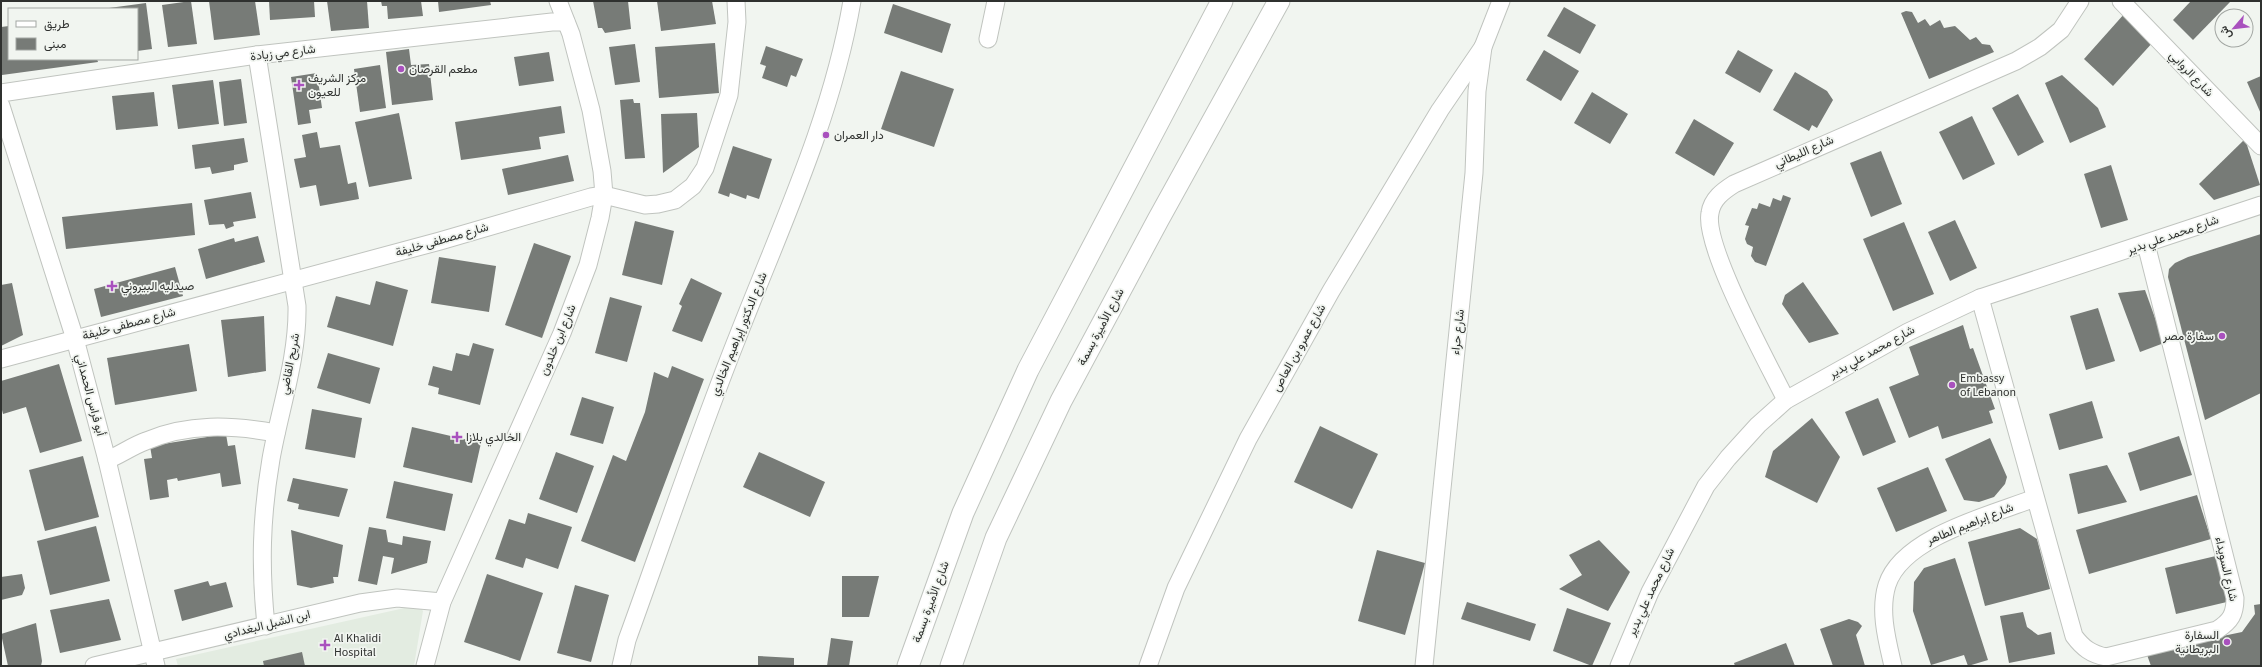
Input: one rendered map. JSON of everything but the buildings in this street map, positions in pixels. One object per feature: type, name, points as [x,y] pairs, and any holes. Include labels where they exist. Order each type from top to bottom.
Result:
[{"type":"main road","name":"شارع الأميرة بسمة","points":[[908,666],[963,513],[1028,370],[1222,1]]},
{"type":"main road","name":"شارع الأميرة بسمة","points":[[951,666],[996,538],[1061,401],[1158,220],[1279,1]]},
{"type":"street","name":"شارع ابن خلدون","points":[[425,666],[442,602],[562,333],[588,265],[604,195],[602,171],[591,110],[566,22],[558,1]]},
{"type":"street","name":"شارع مصطفى خليفة","points":[[1,359],[292,282],[440,241],[568,203],[604,195],[645,205],[658,204],[674,200],[693,186],[705,168],[729,95],[737,22],[736,1]]},
{"type":"street","name":"شارع الدكتور إبراهيم الخالدي","points":[[621,666],[628,640],[713,399],[788,214],[829,99],[852,1]]},
{"type":"street","points":[[988,39],[996,1]]},
{"type":"street","name":"شارع حراء","points":[[1424,666],[1474,173],[1477,91],[1482,47],[1501,1]]},
{"type":"street","name":"شارع الليطاني","points":[[1786,400],[1729,282],[1712,239],[1709,214],[1713,202],[1721,193],[1741,181],[2016,61],[2040,47],[2061,30],[2080,1]]},
{"type":"street","name":"شارع الروابي","points":[[2121,1],[2261,146]]},
{"type":"street","name":"شارع مي زيادة","points":[[1,93],[257,56],[544,23],[566,22]]},
{"type":"street","name":"شارع عمرو بن العاص","points":[[1148,666],[1176,588],[1252,432],[1330,291],[1440,110],[1482,47]]},
{"type":"street","name":"شريح القاضي","points":[[257,56],[297,306],[297,332],[276,433],[263,513],[261,578],[266,626]]},
{"type":"street","name":"أبو فراس الحمداني","points":[[1,106],[75,339],[107,460],[154,659]]},
{"type":"street","name":"شارع محمد علي بدير","points":[[1619,666],[1650,592],[1706,486],[1728,458],[1758,425],[1786,400],[1908,332],[1980,298],[2261,205]]},
{"type":"street","name":"شارع السويداء","points":[[1980,298],[2034,498],[2074,636],[2083,648],[2089,652],[2106,657],[2217,630],[2232,618],[2235,611],[2235,598],[2146,244]]},
{"type":"street","points":[[107,460],[159,436],[201,426],[276,433]]},
{"type":"street","name":"شارع إبراهيم الطاهر","points":[[1893,666],[1884,618],[1887,585],[1894,569],[1906,556],[1925,542],[2034,498]]},
{"type":"street","name":"ابن الشبل البغدادي","points":[[94,666],[154,659],[266,626],[377,600],[397,598],[442,602]]},
{"type":"shaded area","name":"Al Khalidi Hospital","points":[[418,605],[423,611],[414,666],[178,666],[176,659]]},
{"type":"place","name":"مطعم القرصان","points":[[401,69]]},
{"type":"place","name":"مركز الشريف للعيون","points":[[299,85]]},
{"type":"place","name":"دار العمران","points":[[826,135]]},
{"type":"place","name":"صيدليه البيروني","points":[[112,286]]},
{"type":"place","name":"سفارة مصر","points":[[2222,336]]},
{"type":"place","name":"Embassy of Lebanon","points":[[1952,385]]},
{"type":"place","name":"الخالدي بلازا","points":[[457,437]]},
{"type":"place","name":"السفارة البريطانية","points":[[2227,642]]},
{"type":"place","name":"Al Khalidi Hospital","points":[[325,645]]}]
